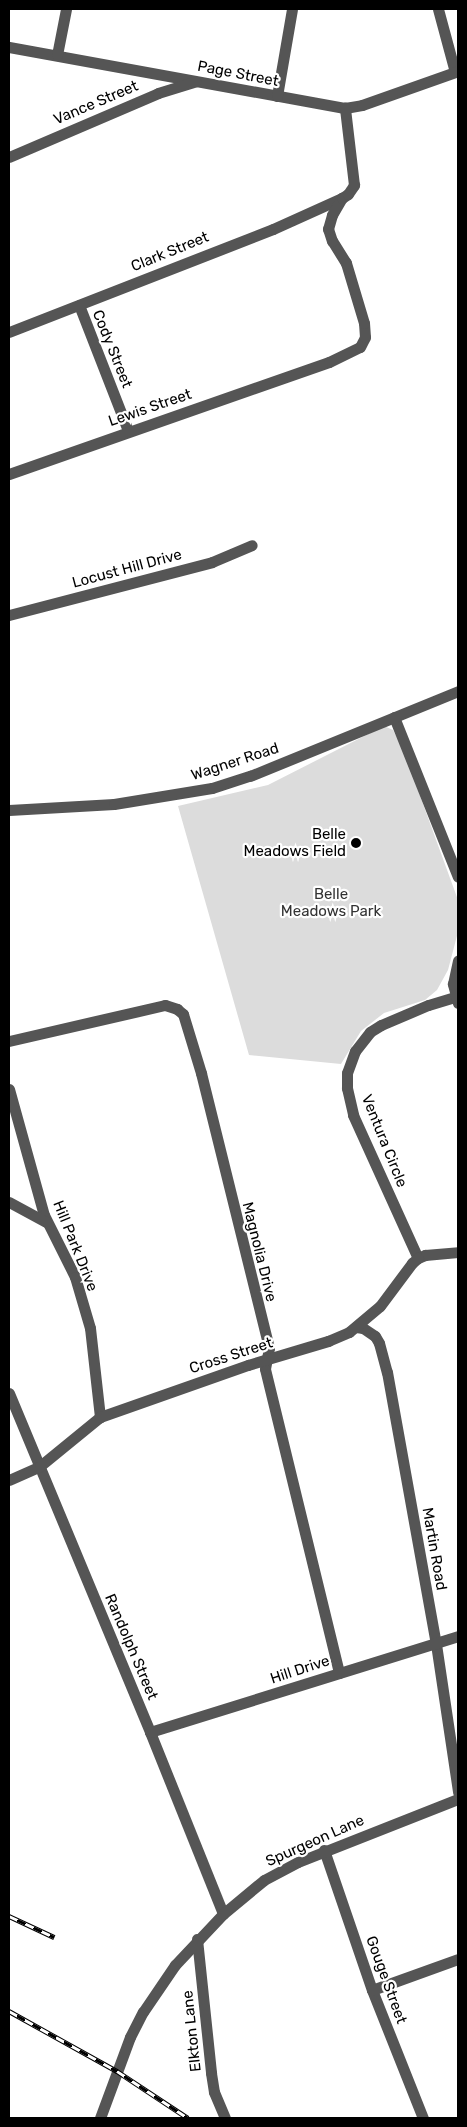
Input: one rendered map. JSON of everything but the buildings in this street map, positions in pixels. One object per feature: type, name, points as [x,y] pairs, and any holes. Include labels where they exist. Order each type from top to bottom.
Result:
[{"type":"street","points":[[57,55],[66,9]]},
{"type":"street","points":[[277,96],[292,9]]},
{"type":"street","points":[[438,9],[457,71]]},
{"type":"street","name":"Page Street","points":[[9,47],[344,108],[362,105],[457,71]]},
{"type":"street","name":"Vance Street","points":[[9,157],[158,93],[197,81]]},
{"type":"street","name":"Lewis Street","points":[[9,474],[356,351],[365,337],[366,330],[346,263],[330,236],[328,228],[342,198],[352,190],[355,178],[344,108]]},
{"type":"street","name":"Clark Street","points":[[9,332],[273,229],[342,198]]},
{"type":"street","name":"Cody Street","points":[[79,305],[128,432]]},
{"type":"street","name":"Locust Hill Drive","points":[[9,615],[212,562],[252,545]]},
{"type":"street","name":"Wagner Road","points":[[9,810],[114,804],[212,788],[250,776],[458,691]]},
{"type":"street","points":[[394,717],[458,877]]},
{"type":"street","points":[[457,999],[453,984],[458,961]]},
{"type":"street","name":"Ventura Circle","points":[[418,1258],[353,1115],[347,1088],[347,1073],[354,1051],[370,1032],[428,1005],[457,999]]},
{"type":"street","name":"Magnolia Drive","points":[[9,1040],[165,1005],[177,1009],[183,1014],[201,1073],[269,1348],[265,1369],[339,1673]]},
{"type":"street","name":"Hill Park Drive","points":[[9,1089],[46,1222],[75,1277],[90,1328],[100,1417]]},
{"type":"street","points":[[9,1202],[46,1222]]},
{"type":"street","points":[[418,1258],[425,1255],[458,1252]]},
{"type":"street","name":"Cross Street","points":[[9,1480],[40,1466],[100,1417],[328,1340],[356,1327],[380,1306],[412,1263],[418,1258]]},
{"type":"street","name":"Martin Road","points":[[356,1327],[364,1328],[375,1336],[384,1362],[436,1644],[458,1792]]},
{"type":"street","name":"Randolph Street","points":[[9,1393],[150,1732],[223,1914]]},
{"type":"street","name":"Hill Drive","points":[[150,1732],[458,1636]]},
{"type":"street","name":"Spurgeon Lane","points":[[100,2118],[130,2037],[143,2012],[162,1982],[197,1939],[223,1914],[264,1880],[324,1850],[458,1799]]},
{"type":"street","name":"Gouge Street","points":[[324,1850],[372,1990],[422,2118]]},
{"type":"street","name":"Elkton Lane","points":[[197,1939],[210,2073],[214,2092],[225,2118]]},
{"type":"street","points":[[372,1990],[458,1959]]},
{"type":"green space","name":"Belle Meadows Park","points":[[384,726],[393,730],[403,749],[458,900],[458,932],[448,970],[437,990],[425,1000],[384,1013],[361,1031],[341,1064],[249,1055],[178,806],[268,785]]},
{"type":"railway","points":[[9,1916],[54,1937]]},
{"type":"railway","points":[[9,2011],[117,2071],[188,2118]]},
{"type":"place","name":"Belle Meadows Field","points":[[356,843]]}]
